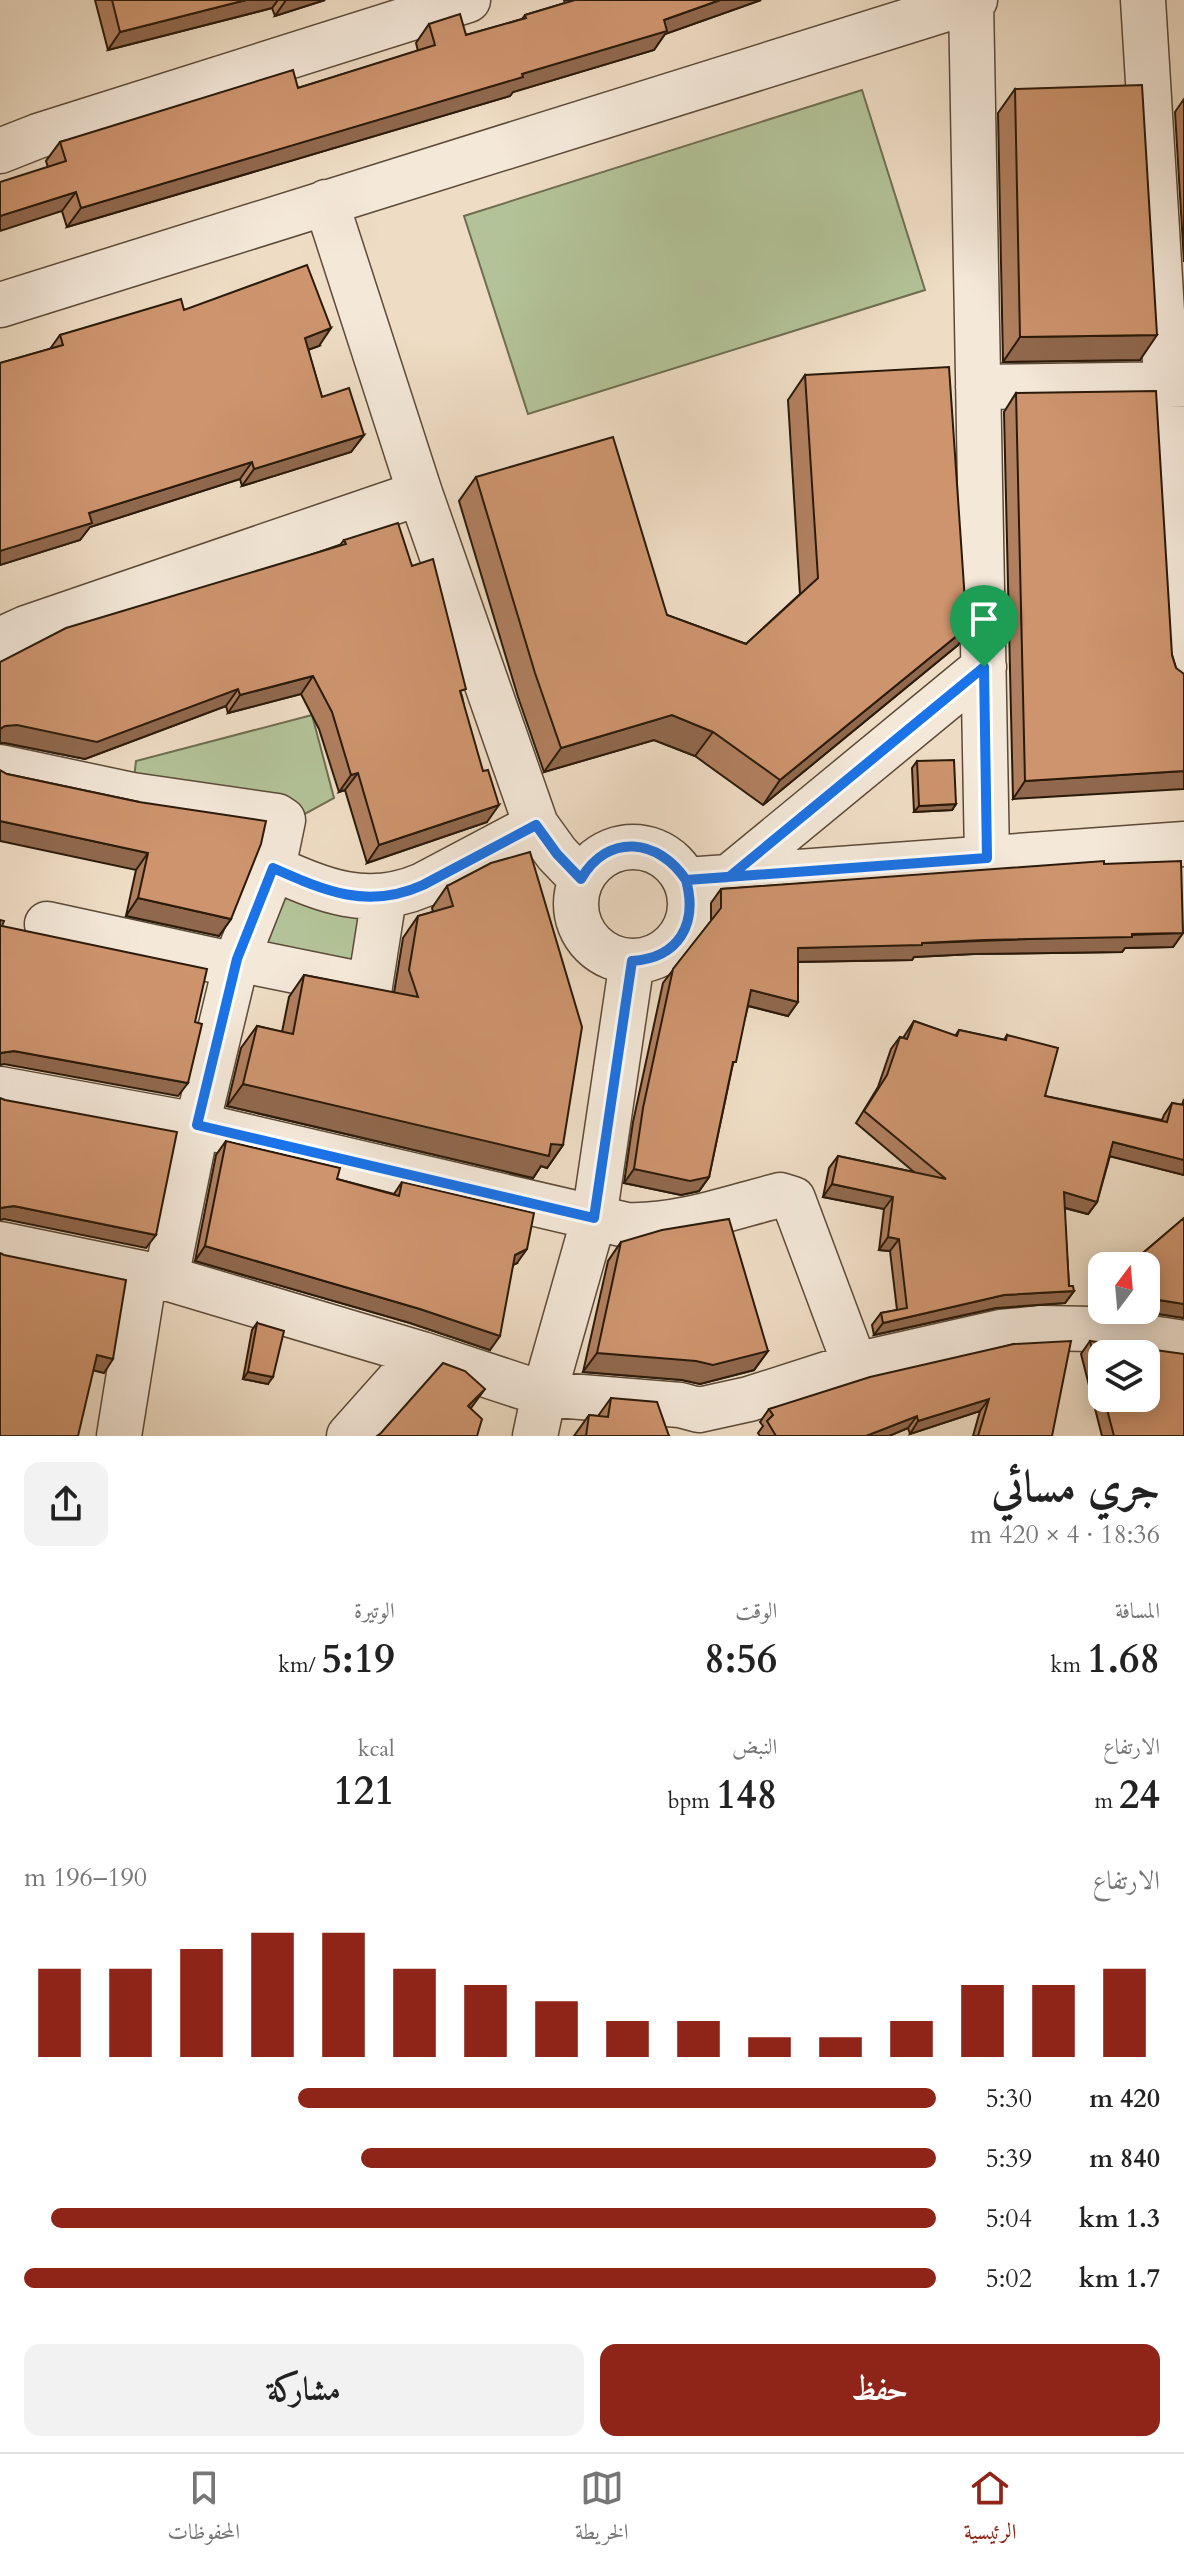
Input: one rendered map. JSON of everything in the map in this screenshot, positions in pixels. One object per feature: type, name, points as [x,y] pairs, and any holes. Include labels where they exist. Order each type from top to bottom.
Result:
[{"type":"street","points":[[0,151],[38,136],[468,0]]},
{"type":"street","points":[[1143,0],[1175,385],[1184,672]]},
{"type":"street","points":[[0,305],[973,1],[987,858]]},
{"type":"street","points":[[326,202],[420,493],[536,825],[557,854],[581,879]]},
{"type":"street","points":[[978,387],[1175,385]]},
{"type":"street","points":[[0,640],[26,628],[420,493]]},
{"type":"street","points":[[729,877],[984,667]]},
{"type":"street","points":[[0,767],[132,795],[277,816],[283,822],[273,868],[237,959],[197,1125],[155,1276],[119,1436]]},
{"type":"street","points":[[273,868],[344,895],[384,897],[423,885],[536,825]]},
{"type":"street","points":[[686,880],[1184,844]]},
{"type":"street","points":[[635,846],[662,854],[677,866],[686,880],[691,910],[681,937],[660,955],[632,961],[605,953],[584,933],[576,906],[581,879],[600,857],[616,849],[635,846]]},
{"type":"street","points":[[237,959],[370,986],[384,897]]},
{"type":"street","points":[[47,924],[231,964],[237,959]]},
{"type":"street","points":[[535,1436],[594,1218],[632,961]]},
{"type":"street","points":[[0,1089],[197,1125],[626,1225],[649,1226],[680,1221],[789,1195],[855,1365]]},
{"type":"street","points":[[0,1244],[155,1276],[422,1354],[544,1394],[680,1405],[703,1423],[749,1399],[855,1365],[1001,1332],[1041,1328],[1091,1329],[1184,1343]]},
{"type":"street","points":[[349,1436],[422,1354]]},
{"type":"green space","points":[[862,90],[925,290],[528,414],[464,216]]},
{"type":"green space","points":[[312,715],[334,798],[303,815],[132,795],[136,761]]},
{"type":"green space","points":[[275,896],[376,914],[363,984],[262,965]]},
{"type":"building","points":[[112,0],[246,0],[120,32]]},
{"type":"building","points":[[575,0],[720,0],[664,20],[667,31],[522,74],[523,77],[81,208],[76,192],[0,216],[0,182],[66,161],[60,142],[293,70],[298,88],[435,45],[429,24],[460,14],[466,35]]},
{"type":"building","points":[[1142,85],[1157,335],[1020,337],[1015,89]]},
{"type":"building","points":[[307,265],[331,328],[305,338],[322,397],[349,388],[364,435],[254,469],[252,462],[89,513],[92,523],[0,551],[0,363],[63,345],[60,335],[181,299],[184,310]]},
{"type":"building","points":[[949,367],[965,601],[975,601],[975,621],[780,780],[713,732],[672,715],[561,748],[476,477],[613,437],[667,615],[746,644],[818,578],[805,375]]},
{"type":"building","points":[[1156,391],[1172,655],[1176,668],[1184,674],[1184,771],[1025,781],[1016,393]]},
{"type":"building","points":[[398,523],[412,566],[433,559],[466,689],[460,691],[483,771],[488,770],[499,805],[379,845],[358,773],[351,775],[332,712],[313,676],[240,695],[238,689],[97,742],[17,725],[0,729],[0,662],[66,628],[346,544],[344,540]]},
{"type":"building","points":[[954,760],[956,804],[919,806],[917,761]]},
{"type":"building","points":[[0,770],[139,802],[266,821],[261,844],[231,919],[138,898],[148,853],[0,821]]},
{"type":"building","points":[[530,852],[582,1027],[563,1145],[551,1144],[549,1156],[243,1084],[257,1026],[293,1034],[304,975],[418,997],[409,970],[418,916],[453,906],[447,886],[491,863]]},
{"type":"building","points":[[1104,861],[1104,864],[1181,861],[1183,933],[798,948],[798,1002],[751,990],[709,1177],[690,1181],[634,1169],[643,1108],[673,969],[721,908],[721,889]]},
{"type":"building","points":[[0,920],[4,921],[2,926],[207,969],[195,1022],[202,1024],[188,1083],[14,1051],[0,1053]]},
{"type":"building","points":[[914,1021],[957,1036],[959,1030],[1006,1040],[1007,1035],[1058,1048],[1045,1096],[1167,1122],[1172,1103],[1184,1105],[1184,1160],[1113,1142],[1097,1202],[1064,1192],[1069,1286],[1073,1286],[1074,1291],[1004,1295],[883,1323],[881,1313],[907,1308],[899,1239],[888,1237],[893,1197],[832,1184],[838,1156],[946,1179],[864,1111],[887,1075],[900,1037],[907,1039]]},
{"type":"building","points":[[0,1098],[177,1132],[156,1235],[14,1206],[0,1208]]},
{"type":"building","points":[[226,1141],[340,1168],[337,1179],[399,1196],[402,1182],[534,1213],[527,1249],[515,1255],[500,1336],[420,1309],[205,1246]]},
{"type":"building","points":[[1184,1218],[1184,1304],[1160,1300],[1160,1252],[1144,1252]]},
{"type":"building","points":[[729,1219],[768,1351],[713,1365],[597,1353],[621,1242],[662,1230]]},
{"type":"building","points":[[0,1253],[126,1280],[113,1359],[97,1355],[78,1436],[0,1436]]},
{"type":"building","points":[[257,1323],[284,1331],[273,1377],[248,1372]]},
{"type":"building","points":[[1071,1341],[1052,1436],[978,1436],[989,1399],[918,1421],[917,1416],[866,1436],[776,1436],[767,1421],[773,1415],[769,1409],[870,1377],[1014,1344]]},
{"type":"building","points":[[1160,1351],[1184,1354],[1184,1436],[1114,1436],[1108,1412],[1160,1412]]},
{"type":"building","points":[[443,1363],[465,1371],[485,1389],[468,1406],[482,1419],[477,1436],[377,1436],[381,1433]]},
{"type":"building","points":[[611,1398],[657,1402],[669,1436],[586,1436],[589,1415],[608,1417]]},
{"type":"route","points":[[984,667],[729,877],[686,880],[670,859],[653,850],[635,846],[608,852],[592,863],[581,879],[557,854],[536,825],[423,885],[384,897],[344,895],[273,868],[237,959],[197,1125],[594,1218],[632,961],[660,955],[681,937],[691,910],[686,880],[987,858],[984,667]]}]
